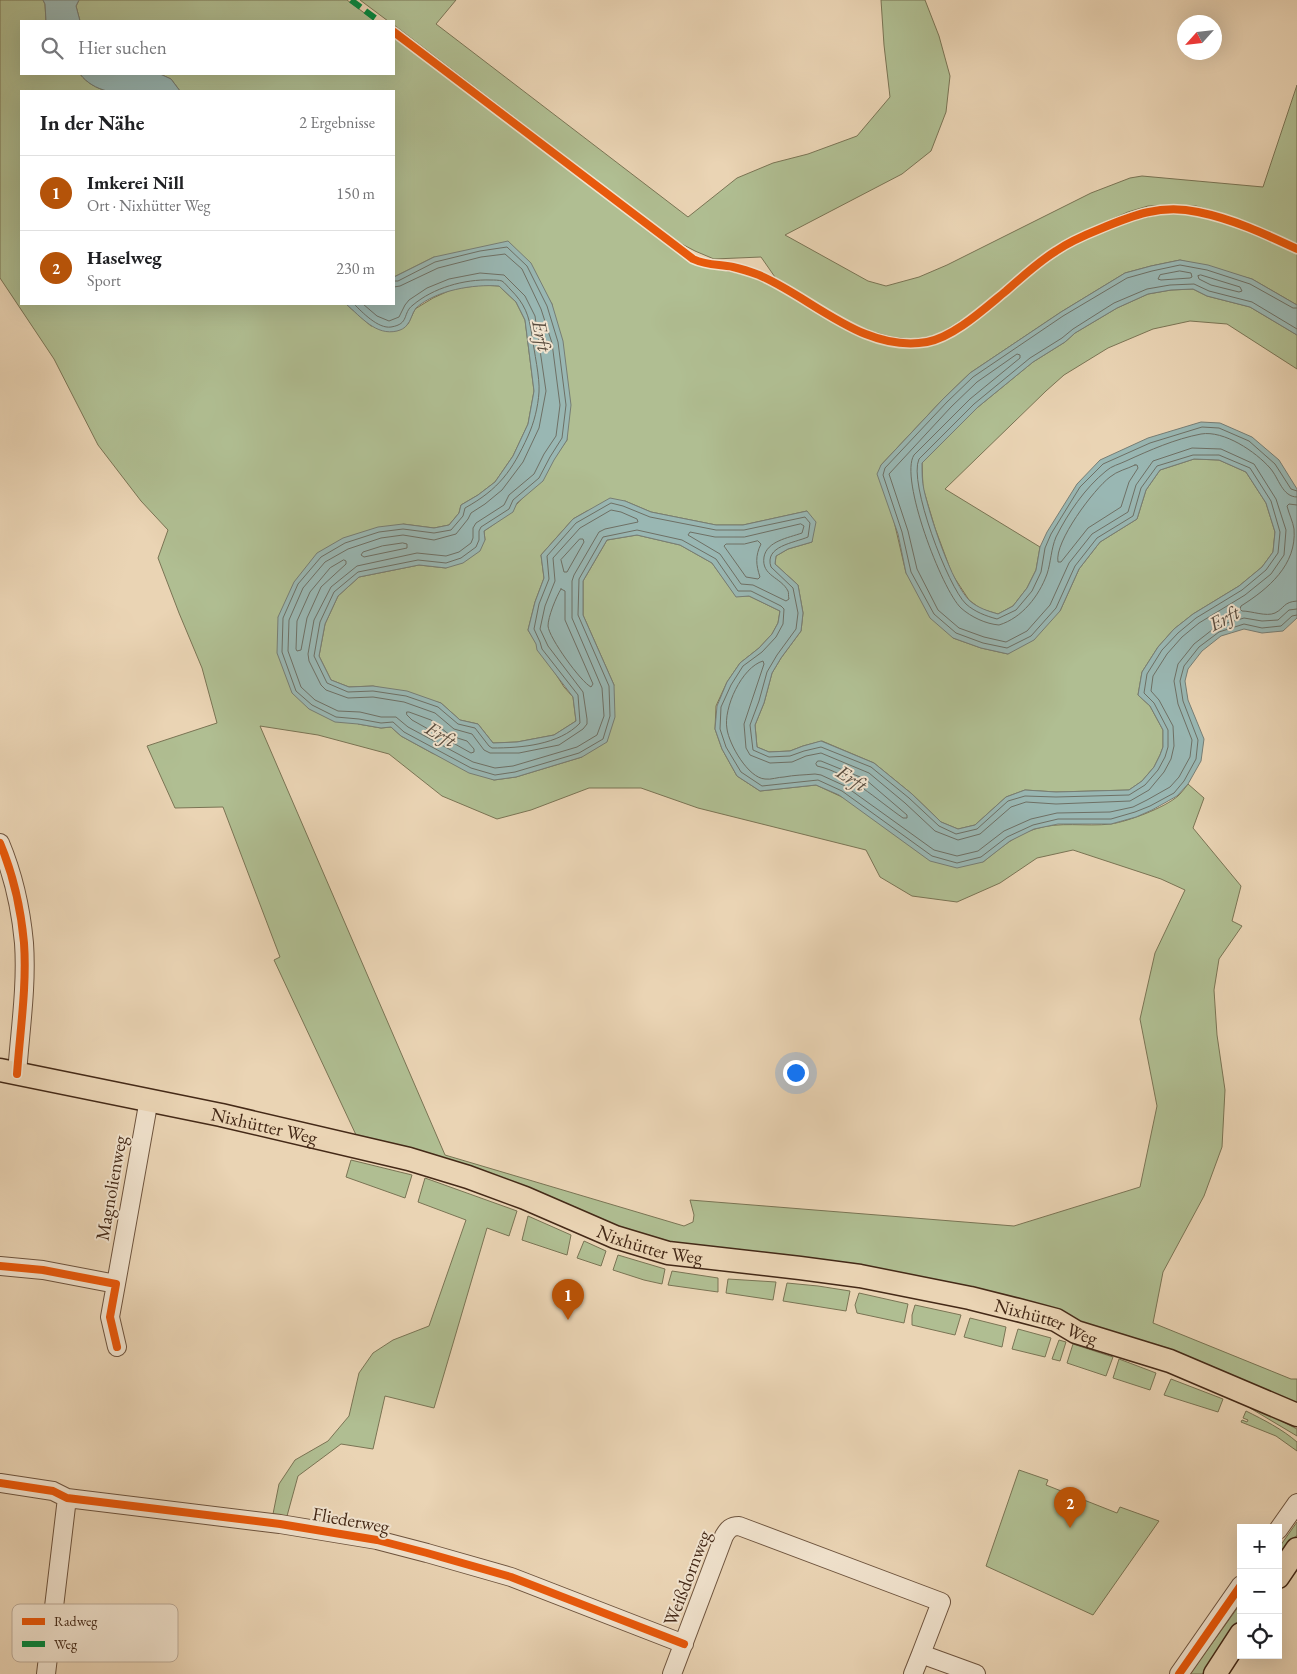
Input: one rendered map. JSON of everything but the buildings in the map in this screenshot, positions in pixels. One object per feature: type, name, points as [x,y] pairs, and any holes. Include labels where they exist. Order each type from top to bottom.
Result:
[{"type":"main road","name":"Nixhütter Weg","points":[[9,1072],[333,1140],[409,1159],[468,1177],[525,1198],[615,1237],[668,1253],[860,1276],[970,1298],[1027,1312],[1056,1320],[1076,1332],[1170,1361],[1297,1415]]},
{"type":"main road","points":[[1282,1571],[1297,1549]]},
{"type":"main road","points":[[1215,1674],[1237,1640]]},
{"type":"street","points":[[0,843],[6,857],[17,898],[24,944],[24,987],[9,1072]]},
{"type":"street","name":"Magnolienweg","points":[[117,1348],[110,1317],[149,1100]]},
{"type":"street","points":[[0,1266],[43,1270],[116,1284]]},
{"type":"street","name":"Fliederweg","points":[[0,1483],[53,1491],[67,1498],[272,1524],[377,1540],[511,1577],[684,1644]]},
{"type":"street","points":[[54,1604],[67,1498]]},
{"type":"street","points":[[1282,1524],[1297,1503]]},
{"type":"street","name":"Weißdornweg","points":[[672,1674],[724,1536],[732,1527],[744,1527],[941,1602],[921,1654]]},
{"type":"street","points":[[1179,1674],[1237,1591]]},
{"type":"street","points":[[913,1674],[921,1654],[976,1674]]},
{"type":"green space","points":[[0,0],[43,0],[45,4],[46,20],[20,20],[20,75],[81,75],[92,85],[104,90],[20,90],[20,305],[347,305],[371,326],[408,324],[415,309],[433,298],[453,289],[482,285],[499,286],[516,302],[525,320],[534,391],[528,424],[513,456],[495,482],[461,505],[459,513],[449,525],[434,528],[403,524],[278,617],[358,724],[381,728],[391,727],[401,736],[432,753],[494,780],[516,777],[582,757],[614,685],[583,615],[583,581],[607,540],[637,535],[680,545],[712,563],[736,596],[749,596],[780,611],[778,623],[772,634],[759,648],[740,663],[727,682],[716,706],[715,729],[722,749],[737,776],[760,791],[816,785],[983,862],[1001,847],[1035,829],[1054,825],[1101,825],[1127,820],[1172,801],[1188,784],[1204,798],[1193,828],[1241,886],[1232,921],[1242,926],[1219,959],[1214,990],[1217,1035],[1225,1090],[1222,1147],[1204,1196],[1163,1272],[1153,1323],[1291,1379],[1297,1379],[1297,1406],[1131,1341],[671,1243],[619,1229],[357,1137],[274,960],[280,957],[223,807],[175,808],[147,746],[217,723],[202,668],[158,558],[168,530],[141,501],[98,445],[54,359],[0,278]],"holes":[[[260,726],[318,735],[389,754],[442,796],[497,819],[531,810],[589,788],[641,788],[698,808],[866,850],[880,877],[912,896],[957,902],[1000,883],[1037,858],[1073,850],[1161,879],[1185,890],[1155,953],[1140,1019],[1157,1106],[1140,1187],[1014,1226],[690,1200],[694,1215],[693,1222],[684,1226],[445,1155]]]},
{"type":"green space","points":[[79,0],[347,0],[374,20],[80,20],[76,6]]},
{"type":"green space","points":[[360,0],[456,0],[436,24],[688,217],[737,178],[773,163],[808,154],[857,136],[890,97],[881,0],[925,0],[939,36],[950,76],[946,112],[931,151],[902,174],[785,235],[868,281],[886,286],[919,277],[947,265],[1091,193],[1130,178],[1142,176],[1263,187],[1297,85],[1297,244],[1261,228],[1196,206],[1148,206],[1128,212],[1078,234],[1055,247],[974,312],[935,336],[911,339],[892,337],[870,331],[846,320],[777,280],[761,257],[714,259],[676,241],[395,26],[395,20],[387,20]]},
{"type":"green space","points":[[395,37],[692,261],[771,284],[855,332],[891,344],[923,345],[945,339],[976,320],[1035,270],[1062,251],[1112,229],[1149,216],[1175,214],[1202,217],[1238,228],[1297,252],[1297,305],[1252,279],[1180,260],[1125,273],[1061,312],[970,373],[881,465],[906,573],[953,638],[981,648],[1008,654],[1060,611],[1079,569],[1100,542],[1137,519],[1146,490],[1160,470],[1194,459],[1219,460],[1246,472],[1266,503],[1275,532],[1273,552],[1262,567],[1239,586],[1193,614],[1174,629],[1158,647],[1142,672],[1138,695],[1150,706],[1163,730],[1163,747],[1154,767],[1142,781],[1129,790],[1056,792],[1025,790],[1006,797],[975,825],[958,829],[941,822],[912,794],[874,763],[822,741],[790,751],[769,752],[757,747],[755,725],[764,703],[772,673],[801,631],[803,613],[798,585],[775,564],[776,556],[788,549],[812,542],[807,511],[743,525],[716,525],[651,512],[625,501],[587,511],[573,519],[541,555],[544,578],[535,602],[528,630],[564,687],[573,697],[576,721],[554,735],[517,742],[493,743],[478,724],[460,720],[441,703],[373,686],[349,687],[331,680],[319,656],[325,624],[338,596],[359,577],[419,565],[446,568],[485,540],[484,531],[520,501],[567,440],[552,304],[542,288],[434,257],[395,276],[395,90],[179,90],[171,79],[162,75],[395,75]]},
{"type":"green space","points":[[1193,289],[1207,296],[1250,307],[1297,335],[1297,369],[1227,324],[1190,321],[1153,329],[1108,348],[1064,375],[945,489],[1040,547],[1036,570],[1027,588],[1013,606],[998,614],[981,609],[969,600],[952,574],[923,488],[922,463],[978,407],[1033,362],[1065,342],[1075,333],[1117,308],[1148,294]]},
{"type":"green space","points":[[351,1160],[412,1175],[405,1198],[346,1177]]},
{"type":"green space","points":[[425,1178],[517,1211],[509,1236],[487,1228],[434,1408],[385,1396],[373,1449],[341,1444],[298,1476],[287,1516],[273,1514],[279,1484],[295,1460],[328,1441],[349,1416],[359,1373],[373,1353],[393,1340],[429,1326],[466,1220],[418,1202]]},
{"type":"green space","points":[[528,1216],[571,1235],[567,1255],[522,1240]]},
{"type":"green space","points":[[584,1241],[606,1251],[601,1266],[577,1258]]},
{"type":"green space","points":[[618,1255],[665,1269],[662,1284],[613,1270]]},
{"type":"green space","points":[[672,1271],[718,1278],[718,1292],[668,1285]]},
{"type":"green space","points":[[728,1279],[776,1282],[773,1300],[726,1293]]},
{"type":"green space","points":[[787,1283],[850,1291],[846,1311],[783,1301]]},
{"type":"green space","points":[[859,1293],[908,1304],[904,1323],[857,1313],[855,1305]]},
{"type":"green space","points":[[915,1305],[961,1315],[955,1335],[912,1325]]},
{"type":"green space","points":[[970,1318],[1006,1327],[1002,1347],[964,1337]]},
{"type":"green space","points":[[1018,1329],[1051,1338],[1045,1357],[1012,1349]]},
{"type":"green space","points":[[1059,1340],[1066,1342],[1060,1361],[1052,1359]]},
{"type":"green space","points":[[1073,1344],[1113,1357],[1106,1376],[1067,1363]]},
{"type":"green space","points":[[1119,1359],[1156,1373],[1150,1390],[1113,1378]]},
{"type":"green space","points":[[1171,1379],[1223,1399],[1218,1412],[1164,1395]]},
{"type":"green space","points":[[1252,1406],[1297,1429],[1297,1436],[1250,1408]]},
{"type":"green space","points":[[1246,1411],[1291,1437],[1297,1442],[1297,1451],[1276,1436],[1241,1422],[1242,1420],[1247,1422],[1248,1420],[1243,1418]]},
{"type":"green space","points":[[1019,1470],[1048,1480],[1046,1485],[1117,1513],[1120,1507],[1159,1521],[1093,1615],[986,1566]]},
{"type":"green space","points":[[1297,1522],[1297,1535],[1282,1558],[1282,1543]]},
{"type":"green space","points":[[1237,1609],[1237,1627],[1204,1674],[1190,1674]]},
{"type":"water","points":[[43,0],[79,0],[76,6],[80,20],[46,20]]},
{"type":"water","points":[[81,75],[162,75],[171,79],[179,90],[104,90],[92,85]]},
{"type":"water","name":"Erft","points":[[508,241],[531,263],[552,304],[563,341],[571,405],[567,440],[543,481],[517,503],[513,512],[484,531],[485,540],[480,551],[463,563],[446,568],[419,565],[359,577],[338,596],[325,624],[319,656],[331,680],[349,687],[373,686],[407,691],[441,703],[460,720],[478,724],[493,743],[517,742],[554,735],[576,721],[573,697],[537,650],[536,644],[528,630],[535,602],[544,578],[541,555],[573,519],[610,498],[625,501],[651,512],[716,525],[743,525],[807,511],[816,522],[812,542],[788,549],[776,556],[775,564],[798,585],[803,613],[801,631],[772,673],[764,703],[755,725],[757,747],[769,752],[790,751],[821,741],[874,763],[912,794],[941,822],[958,829],[975,825],[1006,797],[1025,790],[1056,792],[1129,790],[1142,781],[1154,767],[1163,747],[1163,730],[1150,706],[1138,695],[1142,672],[1158,647],[1174,629],[1193,614],[1239,586],[1262,567],[1273,552],[1275,532],[1266,503],[1246,472],[1219,460],[1194,459],[1160,470],[1146,490],[1137,519],[1100,542],[1079,569],[1060,611],[1034,640],[1008,654],[981,648],[953,638],[930,618],[906,573],[898,534],[877,474],[881,465],[970,373],[1061,312],[1125,273],[1180,260],[1208,265],[1252,279],[1297,305],[1297,335],[1250,307],[1207,296],[1193,289],[1148,294],[1117,308],[1075,333],[1065,342],[1033,362],[978,407],[922,463],[923,487],[936,532],[949,565],[963,592],[976,606],[998,614],[1013,606],[1027,588],[1036,570],[1040,547],[1047,532],[1077,484],[1100,460],[1148,438],[1201,422],[1220,423],[1252,437],[1279,460],[1297,489],[1297,618],[1283,631],[1262,633],[1244,629],[1221,636],[1202,651],[1188,669],[1185,681],[1188,700],[1204,739],[1201,761],[1188,784],[1177,796],[1136,817],[1111,824],[1058,824],[1034,829],[1010,841],[983,862],[957,868],[930,861],[839,795],[816,785],[760,791],[737,776],[722,749],[715,729],[717,706],[727,682],[740,663],[759,648],[772,634],[778,623],[780,611],[749,596],[736,597],[712,563],[680,545],[637,535],[607,540],[583,581],[583,615],[614,685],[615,717],[607,742],[582,757],[516,777],[494,780],[469,773],[401,736],[391,727],[381,728],[335,722],[309,709],[292,693],[277,653],[278,617],[294,582],[317,553],[343,538],[378,527],[403,524],[434,528],[449,525],[459,513],[461,505],[495,482],[513,456],[528,424],[534,391],[525,320],[516,302],[499,286],[467,287],[434,297],[416,308],[406,326],[397,331],[382,331],[376,328],[363,320],[347,305],[395,305],[395,276],[434,257]]},
{"type":"marked path","points":[[351,0],[378,20]]},
{"type":"cycle path","points":[[395,33],[693,259],[759,275],[839,321],[860,332],[881,339],[904,343],[927,342],[948,334],[979,313],[1049,255],[1083,236],[1147,212],[1172,209],[1211,215],[1249,227],[1297,249]]},
{"type":"cycle path","points":[[0,843],[16,892],[24,943],[24,992],[17,1074]]},
{"type":"cycle path","points":[[0,1266],[43,1270],[116,1284],[110,1317],[117,1347]]},
{"type":"cycle path","points":[[0,1483],[53,1491],[67,1498],[280,1524],[377,1540],[511,1577],[684,1644]]},
{"type":"cycle path","points":[[1179,1674],[1237,1591]]},
{"type":"place","name":"Imkerei Nill","points":[[568,1320]]},
{"type":"place","name":"Haselweg","points":[[1070,1528]]}]
